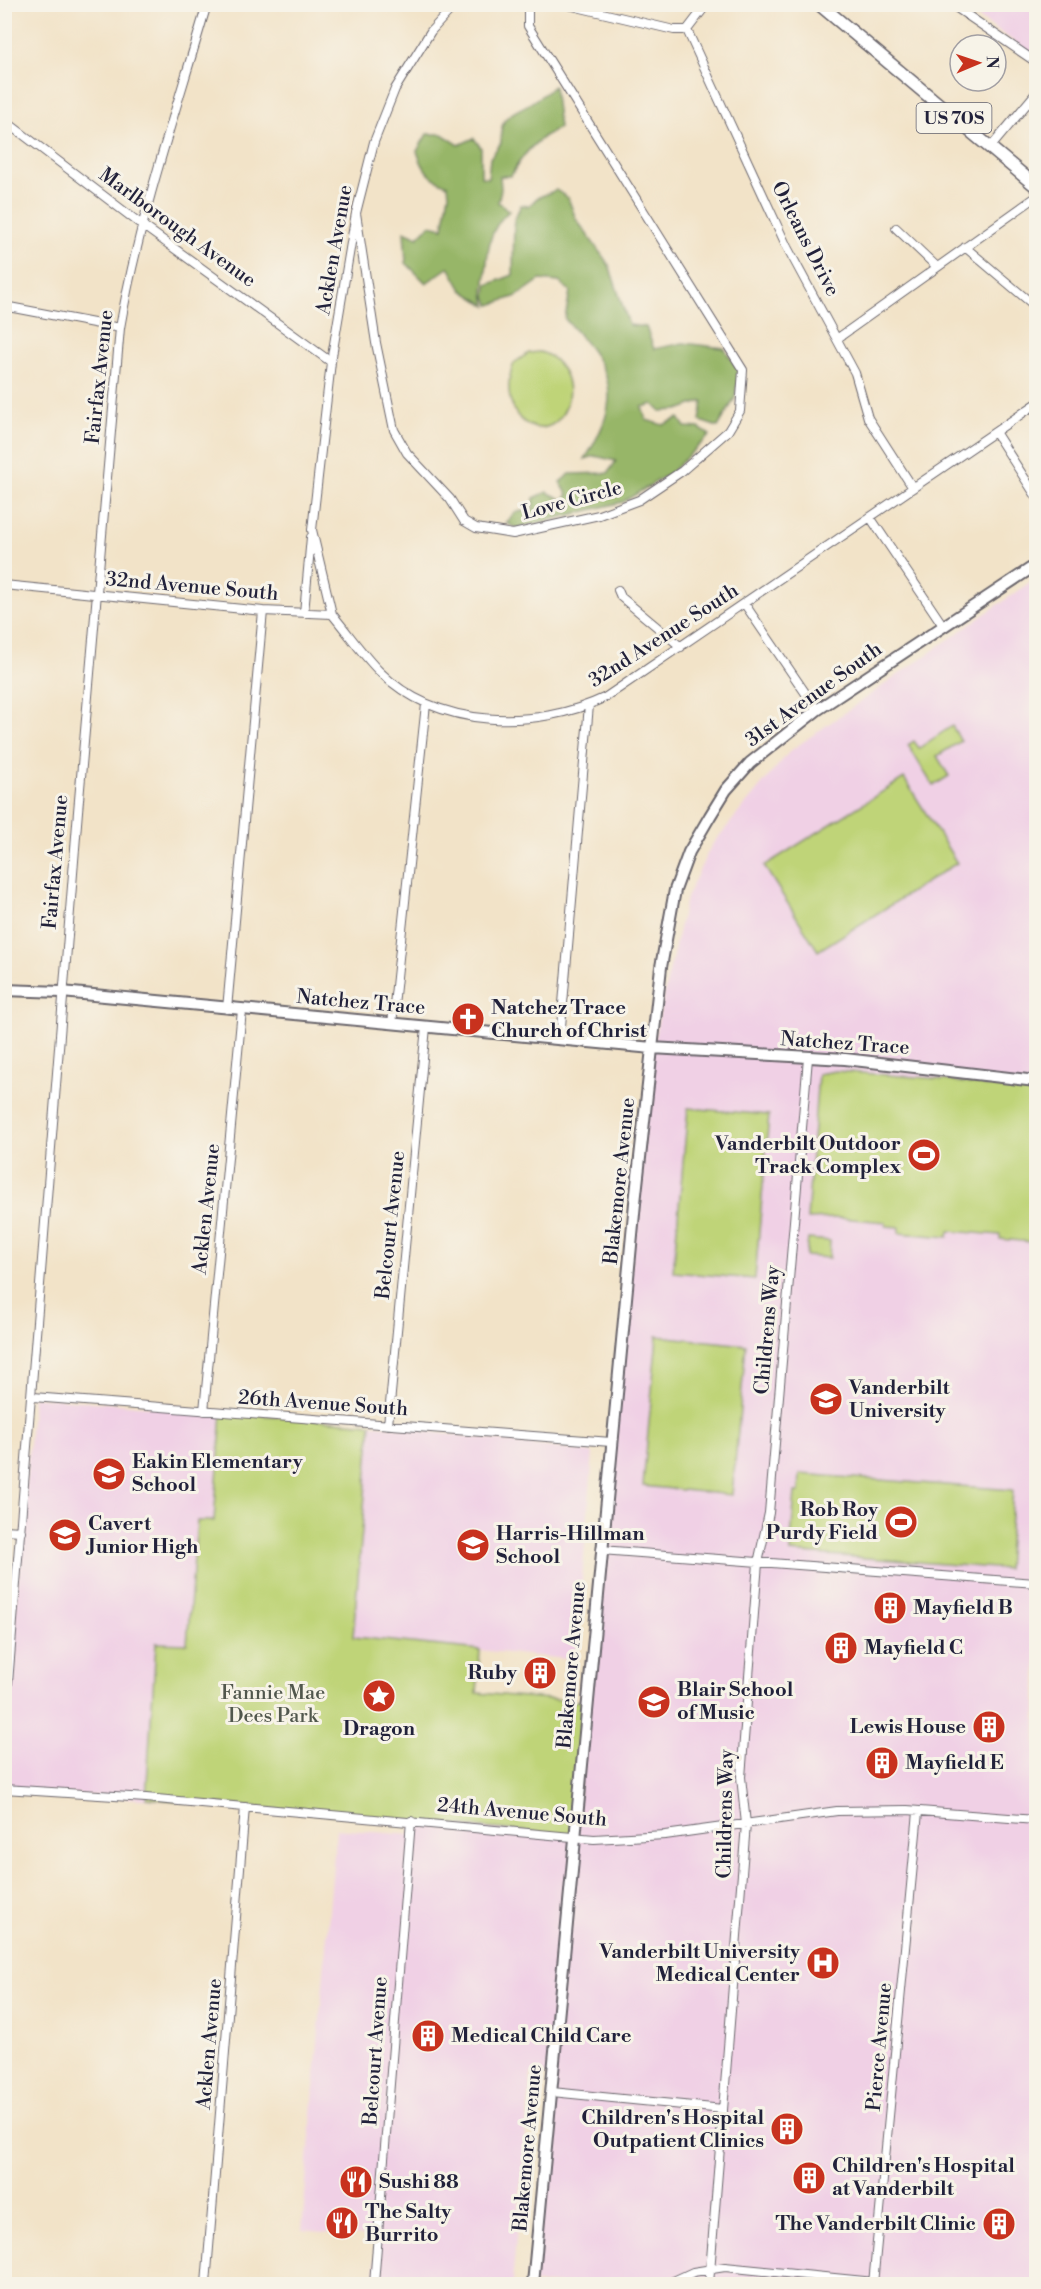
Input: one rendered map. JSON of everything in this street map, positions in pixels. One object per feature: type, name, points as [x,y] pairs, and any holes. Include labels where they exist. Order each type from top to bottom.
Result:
[{"type":"main road","name":"US 70S","points":[[819,4],[1036,186]]},
{"type":"main road","name":"31st Avenue South","points":[[652,1048],[665,940],[675,890],[689,852],[726,790],[750,763],[817,710],[1036,565]]},
{"type":"main road","name":"Natchez Trace","points":[[4,990],[62,992],[652,1048],[845,1059],[1036,1081]]},
{"type":"main road","name":"Blakemore Avenue","points":[[533,2284],[611,1442],[652,1048]]},
{"type":"street","name":"Fairfax Avenue","points":[[4,1732],[33,1397],[62,992],[120,328],[142,225],[207,4]]},
{"type":"street","name":"Acklen Avenue","points":[[304,613],[332,362],[356,213],[374,142],[395,89],[431,31],[452,8],[461,4]]},
{"type":"street","name":"Love Circle","points":[[356,213],[376,343],[394,430],[407,453],[450,499],[464,521],[476,528],[513,534],[599,515],[639,500],[682,471],[728,431],[740,411],[743,370],[528,26],[528,4]]},
{"type":"street","points":[[564,4],[674,30],[687,30],[707,4]]},
{"type":"street","points":[[951,4],[1036,62]]},
{"type":"street","name":"Orleans Drive","points":[[687,30],[787,247],[855,373],[868,418],[913,488]]},
{"type":"street","points":[[990,148],[1036,93]]},
{"type":"street","name":"Marlborough Avenue","points":[[4,120],[142,225],[332,362]]},
{"type":"street","points":[[838,338],[1036,197]]},
{"type":"street","points":[[896,228],[936,267]]},
{"type":"street","points":[[965,247],[1036,307]]},
{"type":"street","points":[[4,306],[120,328]]},
{"type":"street","name":"32nd Avenue South","points":[[4,585],[263,612],[332,614],[380,671],[426,704],[472,717],[523,720],[589,705],[681,646],[1036,404]]},
{"type":"street","points":[[995,432],[1036,496]]},
{"type":"street","points":[[870,517],[944,627]]},
{"type":"street","name":"Acklen Avenue","points":[[312,530],[332,614]]},
{"type":"street","points":[[618,590],[621,597],[681,646]]},
{"type":"street","points":[[744,603],[817,710]]},
{"type":"street","points":[[227,1009],[263,612]]},
{"type":"street","points":[[392,1024],[426,704]]},
{"type":"street","points":[[560,1038],[589,705]]},
{"type":"street","name":"Acklen Avenue","points":[[204,1411],[242,1010]]},
{"type":"street","name":"Belcourt Avenue","points":[[388,1425],[426,1028]]},
{"type":"street","name":"Childrens Way","points":[[709,2284],[746,1824],[741,1777],[758,1563],[769,1513],[808,1058]]},
{"type":"street","name":"26th Avenue South","points":[[33,1397],[611,1442]]},
{"type":"street","points":[[4,1530],[21,1531]]},
{"type":"street","points":[[601,1550],[1036,1583]]},
{"type":"street","name":"24th Avenue South","points":[[4,1789],[411,1821],[594,1839],[665,1835],[837,1811],[918,1812],[1036,1820]]},
{"type":"street","name":"Acklen Avenue","points":[[206,2284],[245,1807]]},
{"type":"street","name":"Pierce Avenue","points":[[873,2284],[918,1812]]},
{"type":"street","name":"Belcourt Avenue","points":[[374,2284],[411,1821]]},
{"type":"street","points":[[552,2092],[723,2109]]},
{"type":"street","points":[[667,2284],[711,2267],[873,2284],[894,2284]]},
{"type":"shaded area","points":[[960,5],[1036,5],[1036,57],[1008,37],[1008,33],[1001,33]]},
{"type":"shaded area","name":"Vanderbilt University","points":[[1036,578],[1036,2284],[533,2284],[553,2075],[531,2073],[512,2284],[374,2284],[377,2237],[302,2230],[336,1829],[410,1835],[411,1821],[575,1836],[652,1048],[686,898],[711,846],[790,751]]},
{"type":"shaded area","points":[[33,1397],[250,1415],[224,1805],[5,1789],[5,1734]]},
{"type":"shaded area","name":"Harris-Hillman School","points":[[371,1424],[593,1453],[575,1660],[353,1637]]},
{"type":"green space","points":[[554,86],[559,128],[544,136],[531,148],[511,176],[500,176],[501,189],[498,202],[509,211],[493,232],[489,247],[484,290],[487,306],[462,290],[449,267],[426,283],[406,263],[404,231],[418,237],[430,225],[443,228],[449,194],[448,185],[431,176],[419,158],[417,151],[427,134],[442,134],[459,145],[474,138],[481,148],[481,177],[488,178],[490,158],[501,143],[505,119]]},
{"type":"green space","points":[[556,190],[568,198],[576,219],[609,265],[629,325],[646,327],[654,349],[683,343],[724,348],[739,371],[735,398],[718,427],[700,421],[703,401],[678,410],[660,411],[653,404],[642,407],[646,420],[663,425],[679,418],[685,427],[699,428],[710,435],[669,474],[623,502],[516,528],[506,523],[516,512],[533,510],[534,498],[547,492],[563,500],[568,495],[560,482],[570,474],[608,473],[616,461],[595,456],[585,459],[606,417],[609,400],[608,384],[603,369],[594,354],[565,319],[570,291],[559,282],[540,280],[517,296],[490,305],[486,297],[487,285],[513,275],[514,220],[521,205],[529,206],[537,198]]},
{"type":"green space","points":[[539,352],[551,357],[559,365],[566,376],[569,391],[567,403],[559,418],[549,426],[538,428],[526,424],[517,414],[510,401],[509,383],[514,363],[529,353]]},
{"type":"green space","points":[[952,726],[961,741],[937,756],[949,776],[933,786],[908,745],[914,741],[919,748]]},
{"type":"green space","points":[[904,778],[957,863],[818,951],[764,866]]},
{"type":"green space","name":"Vanderbilt Outdoor Track Complex","points":[[835,1071],[929,1078],[1036,1093],[1036,1229],[1030,1231],[1031,1242],[1000,1239],[1000,1235],[949,1231],[948,1237],[899,1233],[899,1227],[886,1226],[886,1222],[840,1218],[807,1219],[818,1074]]},
{"type":"green space","points":[[688,1108],[769,1115],[755,1279],[673,1272]]},
{"type":"green space","points":[[808,1239],[830,1241],[829,1258],[806,1256]]},
{"type":"green space","points":[[657,1336],[746,1345],[732,1495],[643,1486]]},
{"type":"green space","name":"Fannie Mae Dees Park","points":[[222,1412],[371,1424],[353,1637],[480,1650],[477,1693],[587,1702],[575,1836],[146,1798],[156,1643],[187,1644],[197,1521],[214,1521]]},
{"type":"green space","name":"Rob Roy Purdy Field","points":[[800,1474],[1013,1490],[1007,1569],[790,1552],[795,1492],[799,1492]]},
{"type":"place","name":"Natchez Trace Church of Christ","points":[[468,1019]]},
{"type":"place","name":"Vanderbilt Outdoor Track Complex","points":[[924,1155]]},
{"type":"place","name":"Vanderbilt University","points":[[826,1399]]},
{"type":"place","name":"Eakin Elementary School","points":[[109,1474]]},
{"type":"place","name":"Rob Roy Purdy Field","points":[[901,1522]]},
{"type":"place","name":"Cavert Junior High","points":[[65,1535]]},
{"type":"place","name":"Harris-Hillman School","points":[[473,1545]]},
{"type":"place","name":"Mayfield B","points":[[890,1608]]},
{"type":"place","name":"Mayfield C","points":[[841,1648]]},
{"type":"place","name":"Ruby","points":[[540,1673]]},
{"type":"place","name":"Dragon","points":[[379,1696]]},
{"type":"place","name":"Blair School of Music","points":[[654,1702]]},
{"type":"place","name":"Lewis House","points":[[989,1727]]},
{"type":"place","name":"Mayfield E","points":[[882,1763]]},
{"type":"place","name":"Vanderbilt University Medical Center","points":[[823,1963]]},
{"type":"place","name":"Medical Child Care","points":[[428,2036]]},
{"type":"place","name":"Children's Hospital Outpatient Clinics","points":[[787,2129]]},
{"type":"place","name":"Children's Hospital at Vanderbilt","points":[[809,2178]]},
{"type":"place","name":"Sushi 88","points":[[356,2182]]},
{"type":"place","name":"The Salty Burrito","points":[[342,2223]]},
{"type":"place","name":"The Vanderbilt Clinic","points":[[999,2224]]}]
